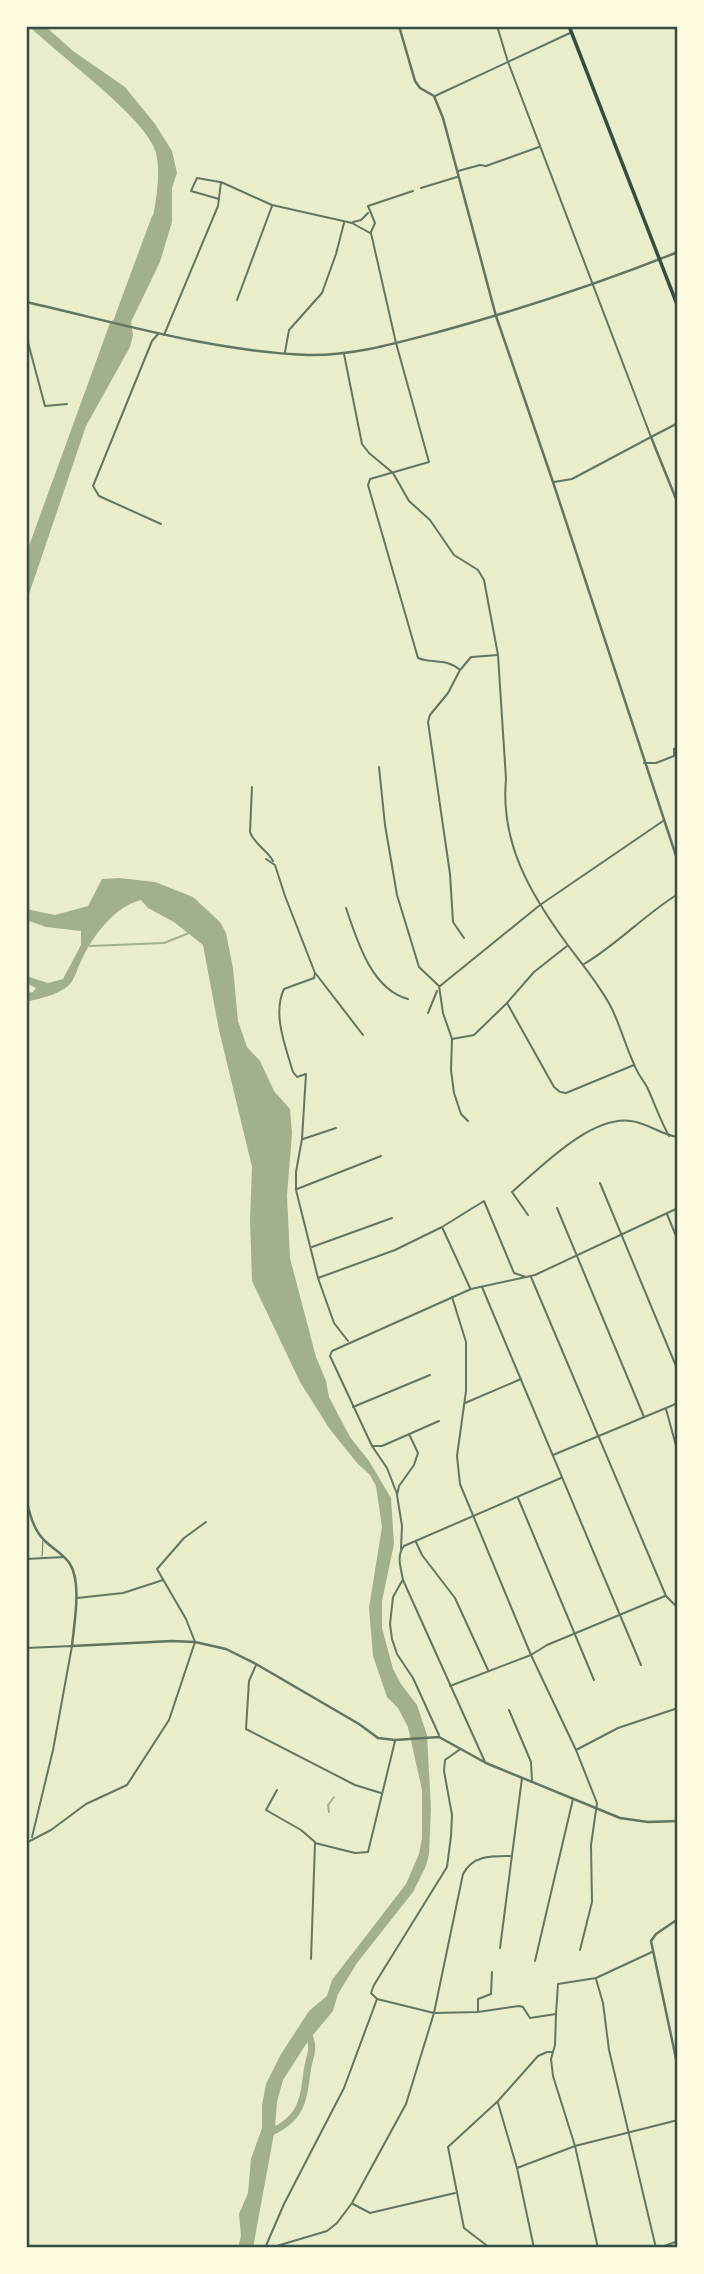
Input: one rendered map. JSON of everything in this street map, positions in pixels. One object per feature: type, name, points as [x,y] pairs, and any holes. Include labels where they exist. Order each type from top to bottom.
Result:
[{"type":"main road","points":[[569,26],[678,307]]},
{"type":"street","points":[[399,26],[416,83],[422,90],[434,96],[443,118],[496,316],[678,862]]},
{"type":"street","points":[[496,26],[678,504]]},
{"type":"street","points":[[434,96],[572,32]]},
{"type":"street","points":[[457,172],[480,165],[486,166],[540,146]]},
{"type":"street","points":[[421,188],[458,177]]},
{"type":"street","points":[[219,199],[191,191],[197,178],[221,182],[272,205],[352,223],[371,233]]},
{"type":"street","points":[[164,335],[218,206],[221,182]]},
{"type":"street","points":[[413,191],[368,206],[374,223],[371,233],[396,343],[429,462],[370,479],[368,485],[418,657],[421,660],[439,659],[460,670]]},
{"type":"street","points":[[237,300],[272,205]]},
{"type":"street","points":[[352,223],[362,220],[369,211]]},
{"type":"street","points":[[284,353],[289,330],[322,293],[345,222]]},
{"type":"street","points":[[26,302],[206,344],[284,353],[344,353],[396,343],[496,316],[593,286],[678,252]]},
{"type":"street","points":[[159,333],[152,341],[93,486],[99,496],[161,524]]},
{"type":"street","points":[[26,335],[45,405],[67,404]]},
{"type":"street","points":[[344,353],[362,444],[393,473],[409,500],[430,520],[454,555],[478,570],[484,580],[498,655],[505,794],[511,844],[527,884],[612,1008],[634,1065],[669,1136]]},
{"type":"street","points":[[553,482],[572,480],[678,423]]},
{"type":"street","points":[[464,938],[453,922],[450,874],[428,722],[466,660],[471,657],[498,655]]},
{"type":"street","points":[[644,763],[656,763],[674,756],[674,749],[678,747]]},
{"type":"street","points":[[379,767],[385,825],[397,895],[419,967],[438,984],[443,1013],[452,1039],[451,1070],[454,1093],[461,1114],[468,1121]]},
{"type":"street","points":[[252,787],[252,838],[269,853],[274,862],[315,973],[363,1035]]},
{"type":"street","points":[[428,1013],[443,982],[540,905],[664,820]]},
{"type":"street","points":[[266,859],[274,862]]},
{"type":"street","points":[[583,965],[623,937],[656,907],[678,894]]},
{"type":"street","points":[[346,908],[355,936],[369,964],[386,987],[394,994],[408,999]]},
{"type":"street","points":[[452,1039],[474,1035],[534,972],[568,945]]},
{"type":"street","points":[[315,973],[314,978],[284,989],[280,999],[281,1032],[293,1072],[297,1077],[306,1074],[303,1139],[296,1172],[296,1190],[318,1278],[334,1323],[348,1342]]},
{"type":"street","points":[[507,1003],[554,1087],[560,1092],[566,1093],[634,1065]]},
{"type":"street","points":[[528,1215],[512,1192],[581,1135],[629,1120],[678,1137]]},
{"type":"street","points":[[303,1139],[335,1128]]},
{"type":"street","points":[[296,1190],[381,1156]]},
{"type":"street","points":[[600,1183],[678,1371]]},
{"type":"street","points":[[318,1278],[395,1250],[442,1227],[484,1201],[514,1273],[529,1277]]},
{"type":"street","points":[[557,1208],[644,1418]]},
{"type":"street","points":[[486,1763],[403,1580],[399,1556],[401,1518],[397,1495],[387,1468],[352,1408],[330,1356],[336,1348],[348,1342],[452,1297],[471,1289],[529,1277],[678,1208]]},
{"type":"street","points":[[667,1214],[678,1241]]},
{"type":"street","points":[[311,1247],[392,1219]]},
{"type":"street","points":[[442,1227],[471,1289]]},
{"type":"street","points":[[529,1277],[666,1596],[678,1608]]},
{"type":"street","points":[[482,1287],[642,1665]]},
{"type":"street","points":[[452,1297],[466,1342],[464,1404],[457,1456],[460,1484],[531,1655],[576,1750],[597,1802],[591,1844],[592,1902],[580,1950]]},
{"type":"street","points":[[352,1408],[430,1375]]},
{"type":"street","points":[[464,1404],[521,1378]]},
{"type":"street","points":[[552,1455],[678,1403]]},
{"type":"street","points":[[665,1408],[678,1453]]},
{"type":"street","points":[[372,1446],[382,1446],[439,1421]]},
{"type":"street","points":[[397,1495],[399,1486],[414,1465],[418,1453],[409,1434]]},
{"type":"street","points":[[400,1550],[561,1478]]},
{"type":"street","points":[[26,1496],[31,1516],[43,1539],[65,1557],[72,1567],[76,1598],[72,1646],[53,1750],[32,1839]]},
{"type":"street","points":[[518,1498],[594,1681]]},
{"type":"street","points":[[26,1843],[51,1830],[86,1804],[127,1785],[169,1720],[195,1642],[186,1619],[157,1569],[184,1538],[206,1522]]},
{"type":"street","points":[[415,1541],[422,1555],[455,1598],[489,1672]]},
{"type":"street","points":[[26,1559],[65,1557]]},
{"type":"street","points":[[76,1598],[123,1592],[163,1580]]},
{"type":"street","points":[[403,1580],[393,1597],[390,1624],[392,1639],[397,1654],[413,1678],[439,1732],[439,1737]]},
{"type":"street","points":[[450,1686],[531,1655],[666,1596]]},
{"type":"street","points":[[26,1648],[150,1641],[195,1642],[226,1649],[257,1664],[378,1738],[403,1740],[439,1737],[486,1763],[632,1821],[678,1821]]},
{"type":"street","points":[[257,1664],[249,1681],[246,1729],[355,1785],[382,1793]]},
{"type":"street","points":[[576,1750],[618,1728],[678,1708]]},
{"type":"street","points":[[509,1710],[531,1762],[532,1781]]},
{"type":"street","points":[[277,1790],[266,1810],[301,1830],[316,1843],[355,1853],[368,1852],[395,1740]]},
{"type":"street","points":[[459,1750],[445,1760],[446,1787],[452,1815],[447,1867],[371,1993],[377,1999],[434,2013],[478,2012],[519,2006],[523,2007],[530,2018],[556,2014]]},
{"type":"street","points":[[500,1948],[522,1777]]},
{"type":"street","points":[[535,1961],[573,1798]]},
{"type":"street","points":[[311,1959],[316,1843]]},
{"type":"street","points":[[271,2248],[327,2231],[337,2223],[352,2203],[406,2104],[434,2013],[463,1874],[472,1862],[479,1858],[511,1856]]},
{"type":"street","points":[[678,1919],[659,1931],[651,1941],[678,2068]]},
{"type":"street","points":[[598,2248],[575,2146],[553,2076],[552,2052],[555,2045],[558,1984],[596,1978],[652,1952]]},
{"type":"street","points":[[478,2012],[478,1999],[491,1994],[492,1972]]},
{"type":"street","points":[[596,1978],[603,2003],[609,2050],[658,2248],[678,2241]]},
{"type":"street","points":[[265,2248],[284,2204],[344,2088],[377,1999]]},
{"type":"street","points":[[490,2248],[464,2228],[448,2147],[498,2101],[538,2056],[552,2052]]},
{"type":"street","points":[[498,2101],[534,2248]]},
{"type":"street","points":[[516,2168],[575,2146],[678,2120]]},
{"type":"street","points":[[352,2203],[370,2214],[456,2193]]},
{"type":"lane","points":[[42,1558],[43,1539]]},
{"type":"shaded area","points":[[29,26],[45,26],[73,51],[125,87],[155,124],[172,151],[177,173],[172,188],[172,222],[160,262],[131,322],[133,335],[130,347],[86,426],[26,603],[26,554],[110,323],[120,313],[145,245],[155,205],[158,170],[156,153],[137,123]]},
{"type":"shaded area","points":[[102,879],[155,882],[193,897],[220,922],[226,933],[233,968],[238,1021],[247,1047],[260,1061],[274,1091],[290,1109],[292,1133],[287,1196],[290,1258],[329,1397],[350,1437],[369,1461],[391,1498],[394,1544],[382,1601],[382,1628],[393,1669],[417,1705],[427,1735],[431,1809],[426,1866],[413,1892],[357,1963],[338,1994],[333,2011],[308,2041],[283,2080],[253,2248],[238,2248],[241,2236],[239,2214],[248,2193],[251,2159],[262,2128],[266,2084],[281,2054],[309,2011],[327,1996],[332,1980],[406,1884],[419,1854],[422,1838],[422,1790],[408,1727],[398,1708],[387,1697],[373,1656],[369,1608],[382,1527],[376,1486],[370,1475],[329,1428],[300,1382],[252,1281],[252,1167],[219,1030],[203,945],[174,922],[148,908],[141,900],[123,908],[100,930],[68,986],[53,994],[26,1002],[26,993],[33,992],[36,988],[26,983],[26,976],[48,983],[63,979],[81,945],[81,931],[46,927],[26,920],[26,909],[55,915],[88,906]]},
{"type":"waterway","points":[[118,318],[155,218]]},
{"type":"waterway","points":[[90,946],[164,943],[189,933]]},
{"type":"waterway","points":[[329,1812],[328,1805],[334,1797]]},
{"type":"waterway","points":[[267,2134],[287,2123],[298,2110],[312,2049],[308,2033]]}]
